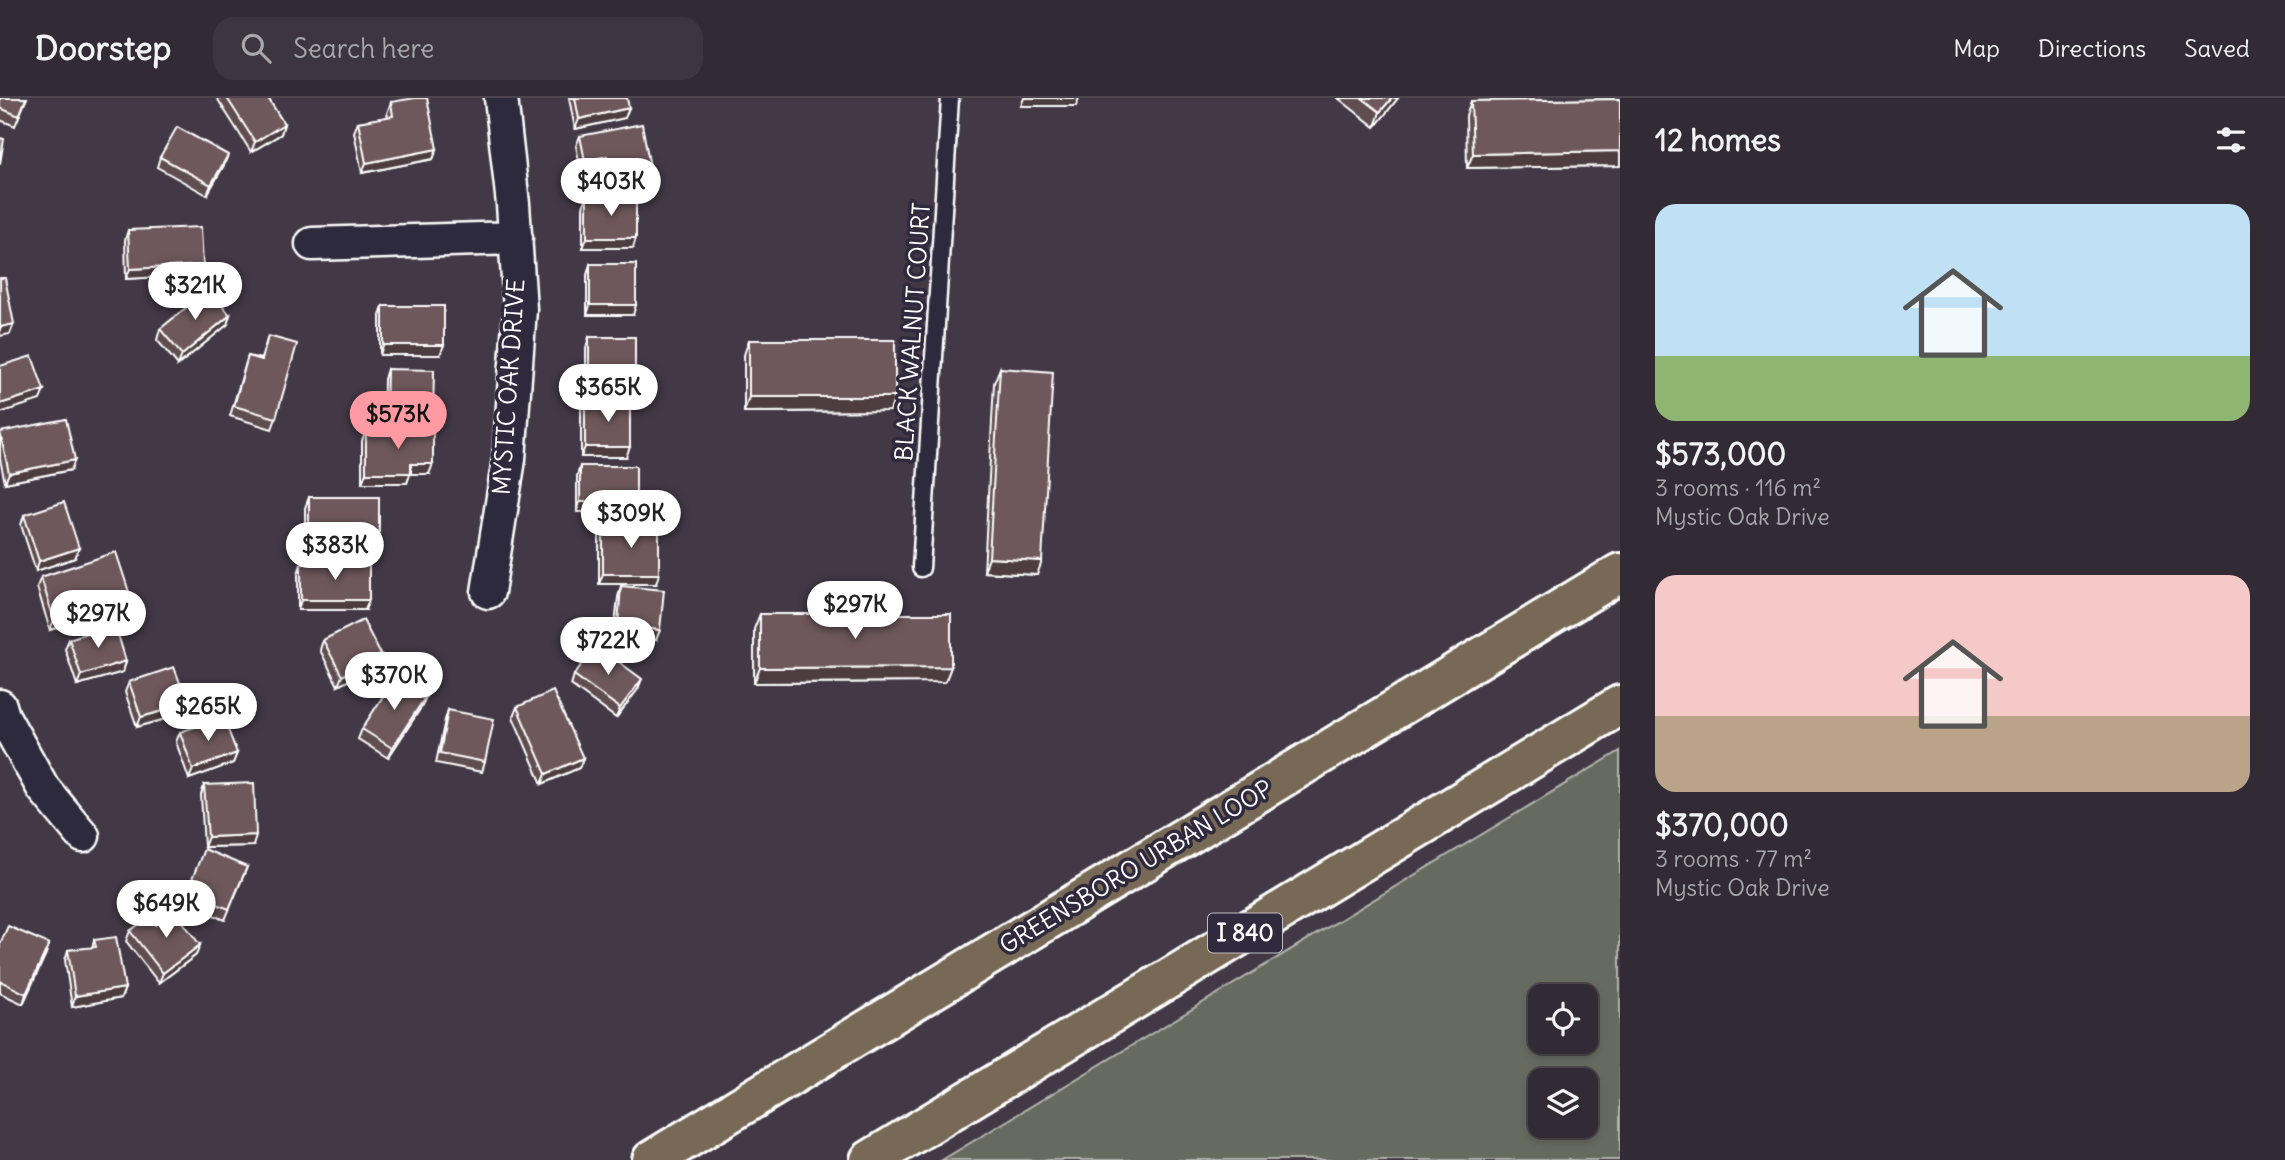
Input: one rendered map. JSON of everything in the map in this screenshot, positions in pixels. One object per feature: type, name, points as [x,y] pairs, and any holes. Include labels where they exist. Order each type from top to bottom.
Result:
[{"type":"highway","name":"GREENSBORO URBAN LOOP","points":[[652,1160],[1620,573]]},
{"type":"highway","name":"I 840","points":[[870,1160],[1620,705]]},
{"type":"street","name":"MYSTIC OAK DRIVE","points":[[488,592],[509,459],[520,309],[516,238],[501,98]]},
{"type":"street","points":[[312,244],[516,238]]},
{"type":"street","points":[[0,706],[43,788],[83,836]]},
{"type":"lane","name":"BLACK WALNUT COURT","points":[[921,568],[950,98]]},
{"type":"green space","points":[[1620,751],[1620,1160],[942,1160]]},
{"type":"building","points":[[0,98],[26,98],[19,116],[0,108]]},
{"type":"building","points":[[227,98],[268,98],[284,124],[255,142]]},
{"type":"building","points":[[427,98],[437,149],[366,163],[358,122],[393,116],[391,102]]},
{"type":"building","points":[[575,98],[627,98],[629,108],[579,119]]},
{"type":"building","points":[[1362,98],[1392,98],[1380,112]]},
{"type":"building","points":[[1620,99],[1620,151],[1473,154],[1471,101]]},
{"type":"building","points":[[642,124],[650,167],[610,175],[607,156],[585,161],[580,136]]},
{"type":"building","points":[[177,127],[228,155],[211,185],[160,157]]},
{"type":"building","points":[[0,138],[4,139],[0,164]]},
{"type":"building","points":[[587,197],[636,197],[636,238],[587,238]]},
{"type":"building","points":[[201,227],[203,265],[130,269],[128,230]]},
{"type":"building","points":[[590,264],[636,264],[636,305],[590,305]]},
{"type":"building","points":[[0,278],[5,278],[14,324],[0,327]]},
{"type":"building","points":[[209,289],[230,315],[182,355],[160,329]]},
{"type":"building","points":[[383,306],[444,306],[444,345],[383,345]]},
{"type":"building","points":[[268,336],[297,344],[276,418],[234,406],[248,356],[262,360]]},
{"type":"building","points":[[589,337],[635,337],[635,385],[599,385],[599,369],[589,369]]},
{"type":"building","points":[[749,340],[895,340],[895,397],[749,397]]},
{"type":"building","points":[[32,356],[44,390],[0,404],[0,366]]},
{"type":"building","points":[[1000,368],[1053,372],[1042,561],[989,558]]},
{"type":"building","points":[[387,369],[434,370],[433,418],[386,417]]},
{"type":"building","points":[[585,400],[630,400],[630,447],[585,447]]},
{"type":"building","points":[[66,419],[75,460],[9,473],[0,432]]},
{"type":"building","points":[[366,431],[433,431],[433,464],[411,464],[411,473],[366,473]]},
{"type":"building","points":[[580,466],[636,466],[636,502],[580,502]]},
{"type":"building","points":[[309,497],[379,497],[379,535],[309,535]]},
{"type":"building","points":[[64,502],[79,548],[39,561],[24,515]]},
{"type":"building","points":[[603,525],[659,525],[659,574],[603,574]]},
{"type":"building","points":[[116,552],[130,595],[54,620],[41,577]]},
{"type":"building","points":[[301,564],[369,564],[369,600],[301,600]]},
{"type":"building","points":[[621,586],[664,590],[660,630],[618,625]]},
{"type":"building","points":[[760,614],[951,614],[951,667],[760,668]]},
{"type":"building","points":[[363,620],[381,655],[342,676],[323,640]]},
{"type":"building","points":[[115,624],[126,661],[81,675],[69,639]]},
{"type":"building","points":[[596,645],[642,679],[620,708],[574,675]]},
{"type":"building","points":[[174,667],[188,704],[141,717],[129,682]]},
{"type":"building","points":[[396,676],[426,696],[392,748],[362,729]]},
{"type":"building","points":[[553,691],[583,758],[546,774],[517,707]]},
{"type":"building","points":[[448,710],[494,719],[485,762],[440,753]]},
{"type":"building","points":[[223,717],[237,753],[193,769],[180,732]]},
{"type":"building","points":[[254,783],[256,835],[208,837],[204,785]]},
{"type":"building","points":[[204,849],[247,867],[229,909],[187,892]]},
{"type":"building","points":[[174,910],[200,945],[163,973],[130,931],[150,916],[156,925]]},
{"type":"building","points":[[8,926],[49,944],[26,994],[0,981],[0,944]]},
{"type":"building","points":[[116,937],[125,988],[75,996],[68,950],[96,947],[94,940]]}]
